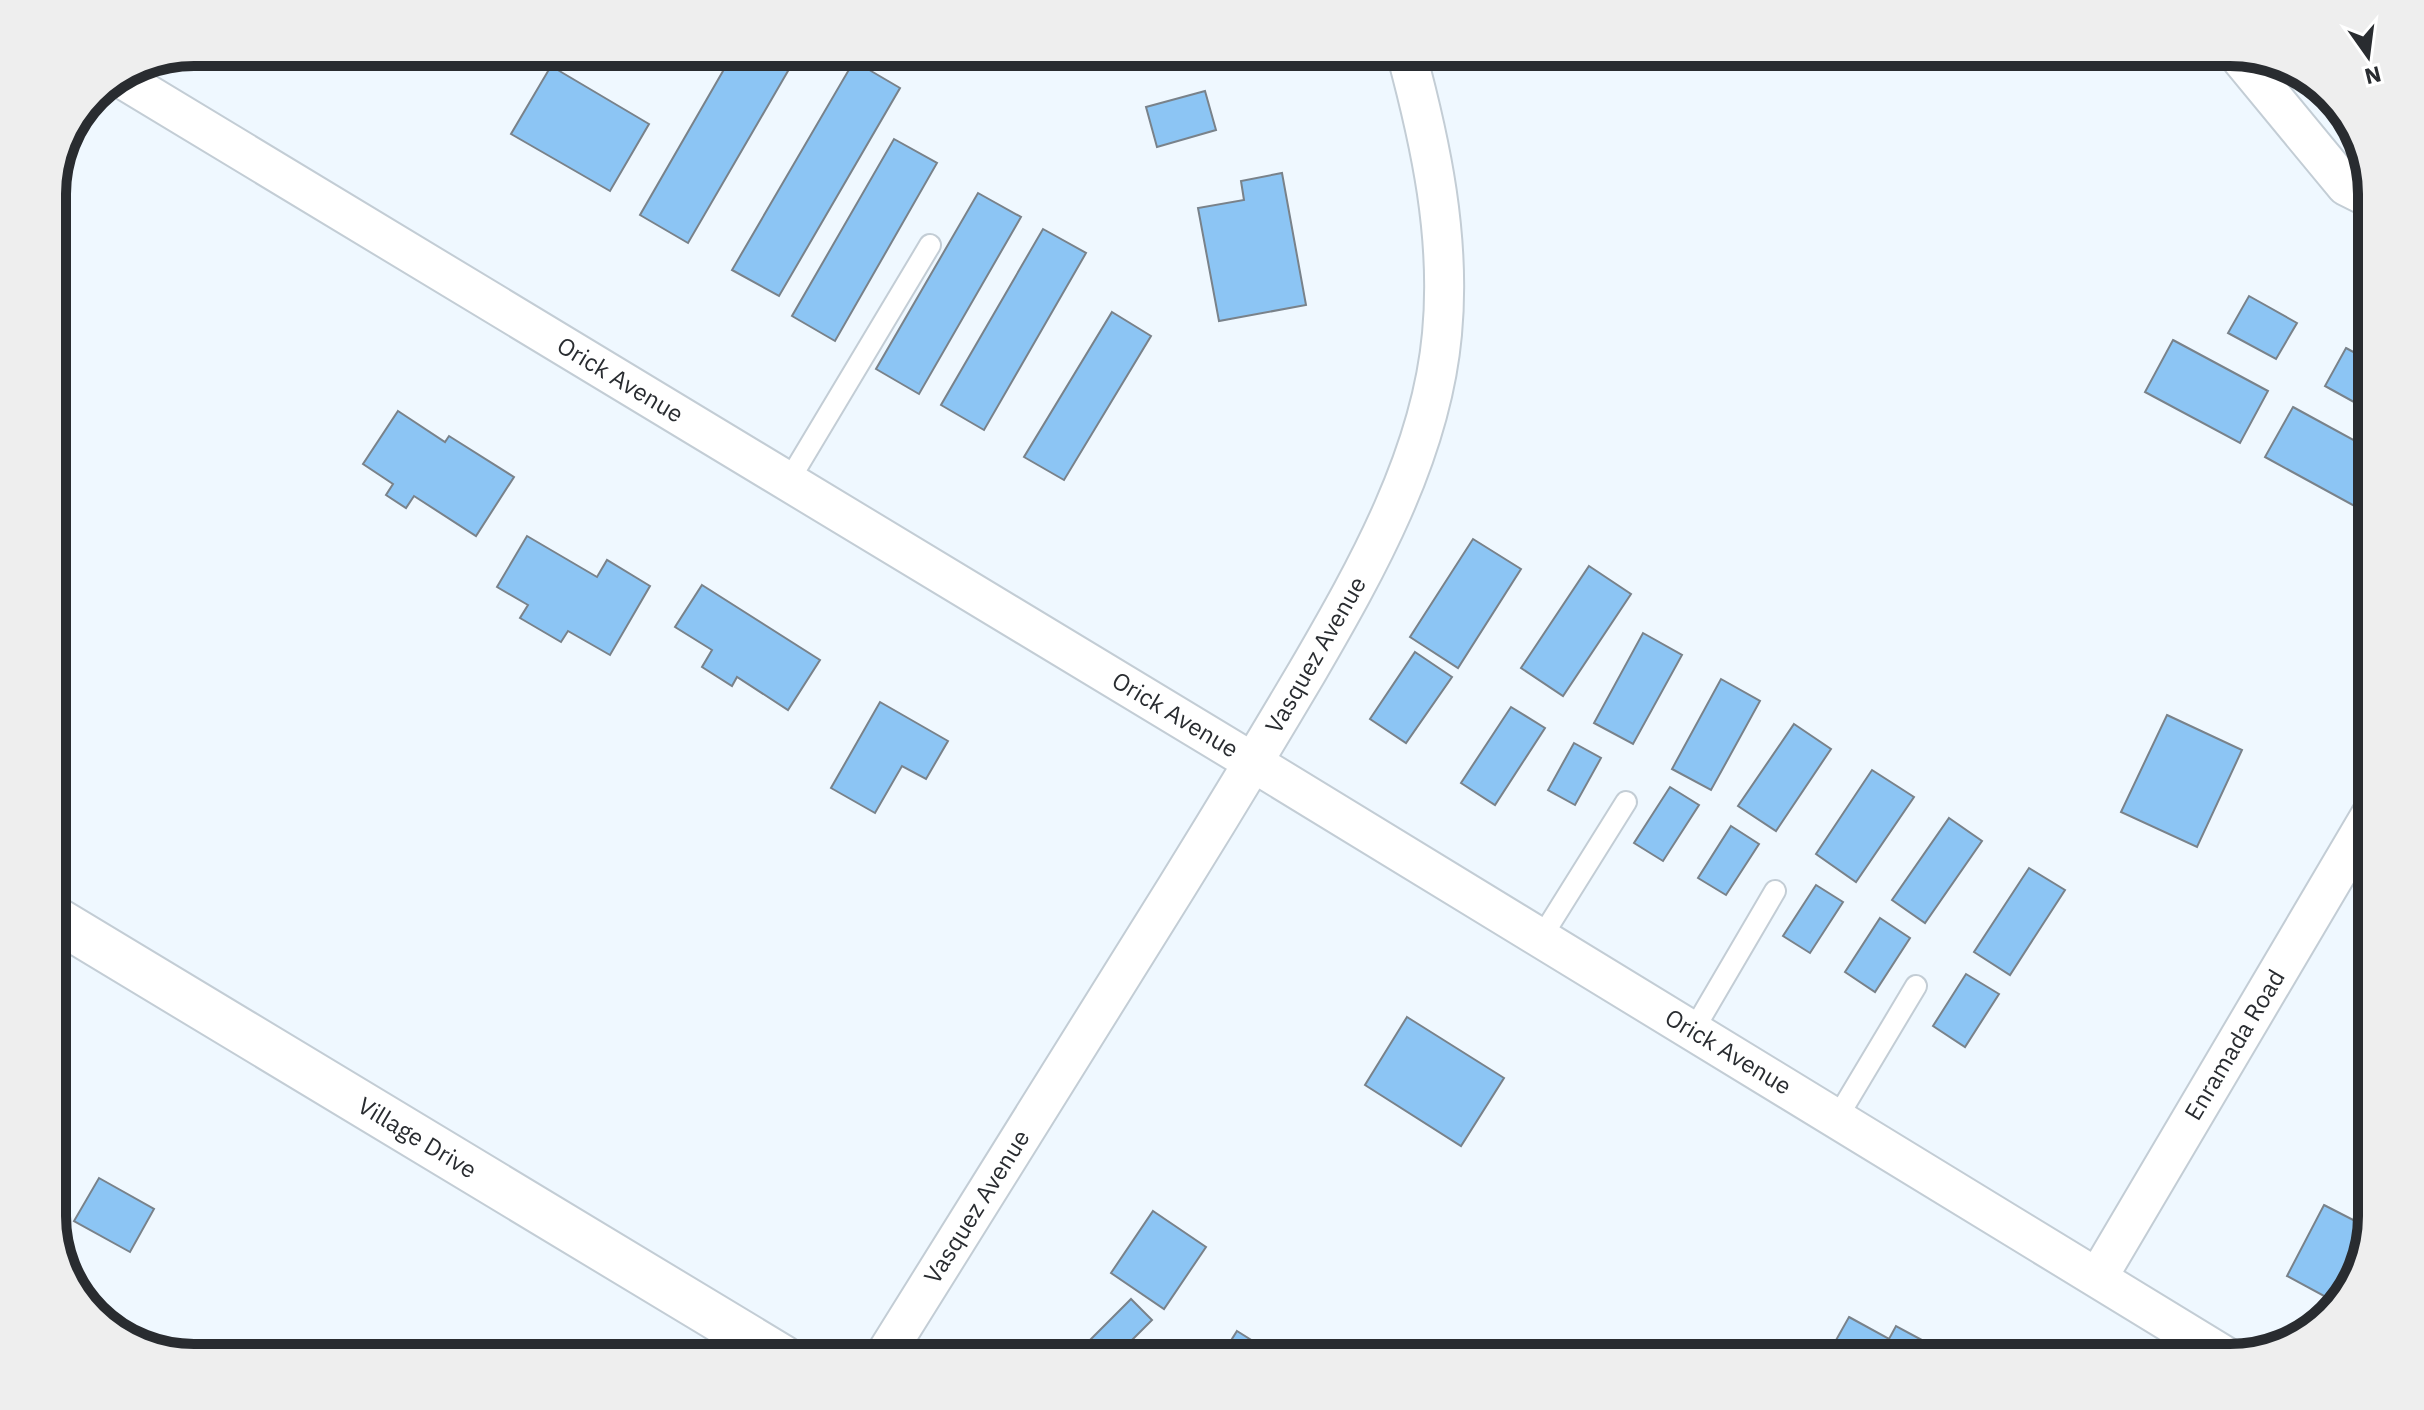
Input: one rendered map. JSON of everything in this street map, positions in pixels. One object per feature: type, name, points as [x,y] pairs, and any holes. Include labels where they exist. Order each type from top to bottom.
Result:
[{"type":"main road","name":"Village Drive","points":[[66,925],[760,1344]]},
{"type":"street","name":"Vasquez Avenue","points":[[892,1344],[1254,763],[1361,578],[1392,511],[1425,421],[1442,335],[1444,236],[1430,149],[1409,66]]},
{"type":"street","points":[[2248,67],[2346,186],[2358,192]]},
{"type":"street","name":"Orick Avenue","points":[[130,83],[1254,763],[2206,1344]]},
{"type":"street","name":"Enramada Road","points":[[2098,1277],[2358,837]]},
{"type":"lane","points":[[788,482],[930,245]]},
{"type":"lane","points":[[1541,938],[1626,802]]},
{"type":"lane","points":[[1693,1031],[1775,891]]},
{"type":"lane","points":[[1837,1118],[1916,986]]},
{"type":"building","points":[[551,66],[649,124],[610,191],[511,134]]},
{"type":"building","points":[[726,66],[791,66],[688,243],[640,215]]},
{"type":"building","points":[[851,66],[863,66],[900,88],[779,296],[732,270]]},
{"type":"building","points":[[1003,66],[1055,66],[1003,68]]},
{"type":"building","points":[[1205,91],[1216,130],[1157,147],[1146,107]]},
{"type":"building","points":[[894,139],[937,163],[835,341],[792,316]]},
{"type":"building","points":[[1282,173],[1306,305],[1219,321],[1198,208],[1244,200],[1241,181]]},
{"type":"building","points":[[978,193],[1021,217],[919,394],[876,369]]},
{"type":"building","points":[[1043,229],[1086,253],[984,430],[941,405]]},
{"type":"building","points":[[2249,296],[2297,323],[2276,359],[2228,333]]},
{"type":"building","points":[[1112,312],[1151,336],[1064,480],[1024,457]]},
{"type":"building","points":[[2173,340],[2268,391],[2240,443],[2145,392]]},
{"type":"building","points":[[2346,348],[2358,354],[2358,404],[2325,386]]},
{"type":"building","points":[[2293,407],[2358,442],[2358,508],[2265,457]]},
{"type":"building","points":[[398,411],[445,442],[449,436],[514,477],[476,536],[414,496],[406,508],[386,495],[393,484],[363,464]]},
{"type":"building","points":[[527,536],[597,577],[607,560],[650,586],[610,655],[568,631],[561,642],[520,618],[528,605],[497,587]]},
{"type":"building","points":[[1473,539],[1521,569],[1458,668],[1410,637]]},
{"type":"building","points":[[1589,566],[1631,594],[1563,696],[1521,668]]},
{"type":"building","points":[[702,585],[820,660],[788,710],[737,677],[732,686],[702,667],[712,650],[675,627]]},
{"type":"building","points":[[1643,633],[1682,655],[1633,744],[1594,723]]},
{"type":"building","points":[[1415,652],[1452,677],[1406,743],[1370,719]]},
{"type":"building","points":[[1721,679],[1760,701],[1711,790],[1672,769]]},
{"type":"building","points":[[880,702],[948,741],[926,779],[902,766],[875,813],[831,788]]},
{"type":"building","points":[[1511,707],[1545,728],[1495,805],[1461,783]]},
{"type":"building","points":[[2167,715],[2242,750],[2197,847],[2121,812]]},
{"type":"building","points":[[1794,724],[1831,749],[1776,831],[1738,806]]},
{"type":"building","points":[[1574,743],[1601,758],[1575,805],[1548,790]]},
{"type":"building","points":[[1872,770],[1914,797],[1856,882],[1816,854]]},
{"type":"building","points":[[1670,787],[1699,805],[1663,861],[1634,843]]},
{"type":"building","points":[[1949,818],[1982,841],[1925,923],[1892,900]]},
{"type":"building","points":[[1731,826],[1759,844],[1726,895],[1698,878]]},
{"type":"building","points":[[2029,868],[2065,890],[2010,975],[1974,952]]},
{"type":"building","points":[[1816,885],[1843,902],[1810,953],[1783,936]]},
{"type":"building","points":[[1880,918],[1910,938],[1875,992],[1845,972]]},
{"type":"building","points":[[1966,974],[1999,994],[1965,1047],[1933,1026]]},
{"type":"building","points":[[1407,1017],[1504,1078],[1461,1146],[1365,1085]]},
{"type":"building","points":[[99,1178],[154,1209],[130,1252],[74,1221]]},
{"type":"building","points":[[2324,1205],[2358,1222],[2348,1265],[2328,1298],[2287,1276]]},
{"type":"building","points":[[1153,1211],[1206,1247],[1164,1309],[1111,1273]]},
{"type":"building","points":[[1131,1299],[1152,1320],[1128,1344],[1086,1344]]},
{"type":"building","points":[[1849,1317],[1889,1339],[1896,1326],[1929,1344],[1834,1344]]},
{"type":"building","points":[[1237,1331],[1258,1344],[1229,1344]]}]
